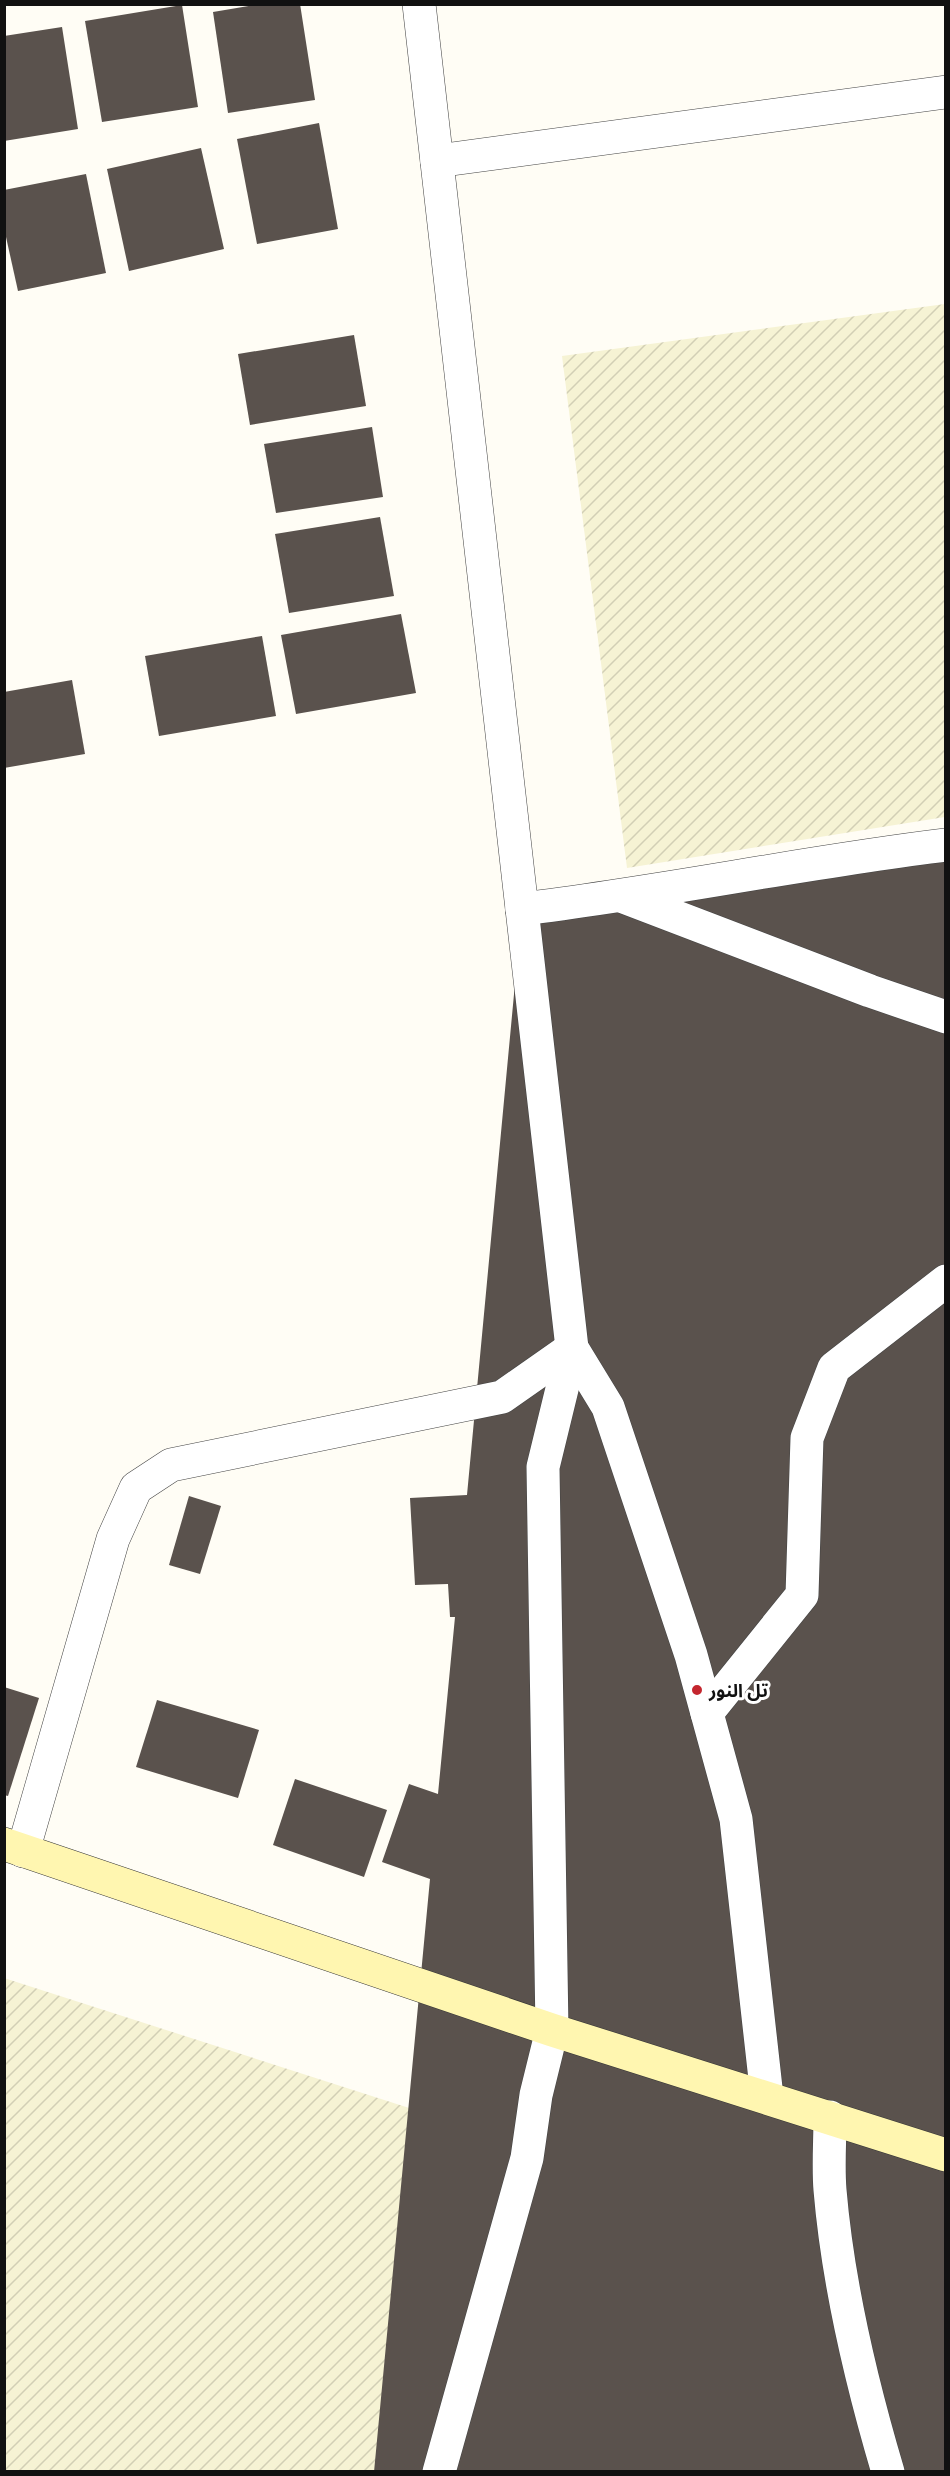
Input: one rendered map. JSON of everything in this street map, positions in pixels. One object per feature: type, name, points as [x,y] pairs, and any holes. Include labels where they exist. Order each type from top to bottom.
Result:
[{"type":"street","points":[[419,4],[572,1348],[543,1467],[552,2030],[536,2095],[527,2158],[439,2472]]},
{"type":"street","points":[[437,161],[945,92]]},
{"type":"street","points":[[522,909],[622,897],[859,855],[945,844]]},
{"type":"street","points":[[622,897],[945,1017]]},
{"type":"street","points":[[707,1713],[802,1595],[807,1438],[834,1368],[945,1281]]},
{"type":"street","points":[[572,1348],[608,1407],[707,1713],[736,1819],[767,2097]]},
{"type":"street","points":[[572,1348],[502,1397],[171,1466],[136,1488],[113,1539],[14,1847],[552,2030],[945,2155]]},
{"type":"street","points":[[830,2118],[830,2188],[838,2259],[875,2430],[888,2472]]},
{"type":"shaded area","points":[[945,304],[945,817],[627,868],[562,356]]},
{"type":"shaded area","points":[[4,1978],[484,2132],[384,2471],[5,2471]]},
{"type":"building","points":[[260,4],[300,4],[315,100],[228,113],[213,12]]},
{"type":"building","points":[[182,5],[198,107],[102,122],[85,21]]},
{"type":"building","points":[[62,27],[78,129],[4,141],[4,36]]},
{"type":"building","points":[[319,123],[338,229],[257,244],[237,139]]},
{"type":"building","points":[[201,148],[224,249],[129,271],[107,169]]},
{"type":"building","points":[[86,174],[106,273],[18,291],[4,228],[4,190]]},
{"type":"building","points":[[354,335],[366,406],[250,425],[238,354]]},
{"type":"building","points":[[372,427],[383,497],[276,513],[264,444]]},
{"type":"building","points":[[380,517],[394,596],[289,613],[275,534]]},
{"type":"building","points":[[401,614],[416,693],[296,714],[281,635]]},
{"type":"building","points":[[262,636],[276,716],[159,736],[145,656]]},
{"type":"building","points":[[72,680],[85,754],[4,768],[4,692]]},
{"type":"building","name":"تل النور","points":[[946,854],[946,2472],[374,2472],[430,1879],[382,1862],[409,1784],[438,1794],[455,1617],[450,1617],[448,1584],[415,1585],[410,1498],[467,1495],[522,909]]},
{"type":"building","points":[[189,1496],[221,1506],[200,1574],[169,1565]]},
{"type":"building","points":[[4,1687],[39,1698],[8,1796],[4,1795]]},
{"type":"building","points":[[157,1700],[259,1730],[238,1798],[136,1767]]},
{"type":"building","points":[[295,1779],[387,1810],[364,1877],[273,1845]]},
{"type":"place","name":"تل النور","points":[[697,1690]]}]
